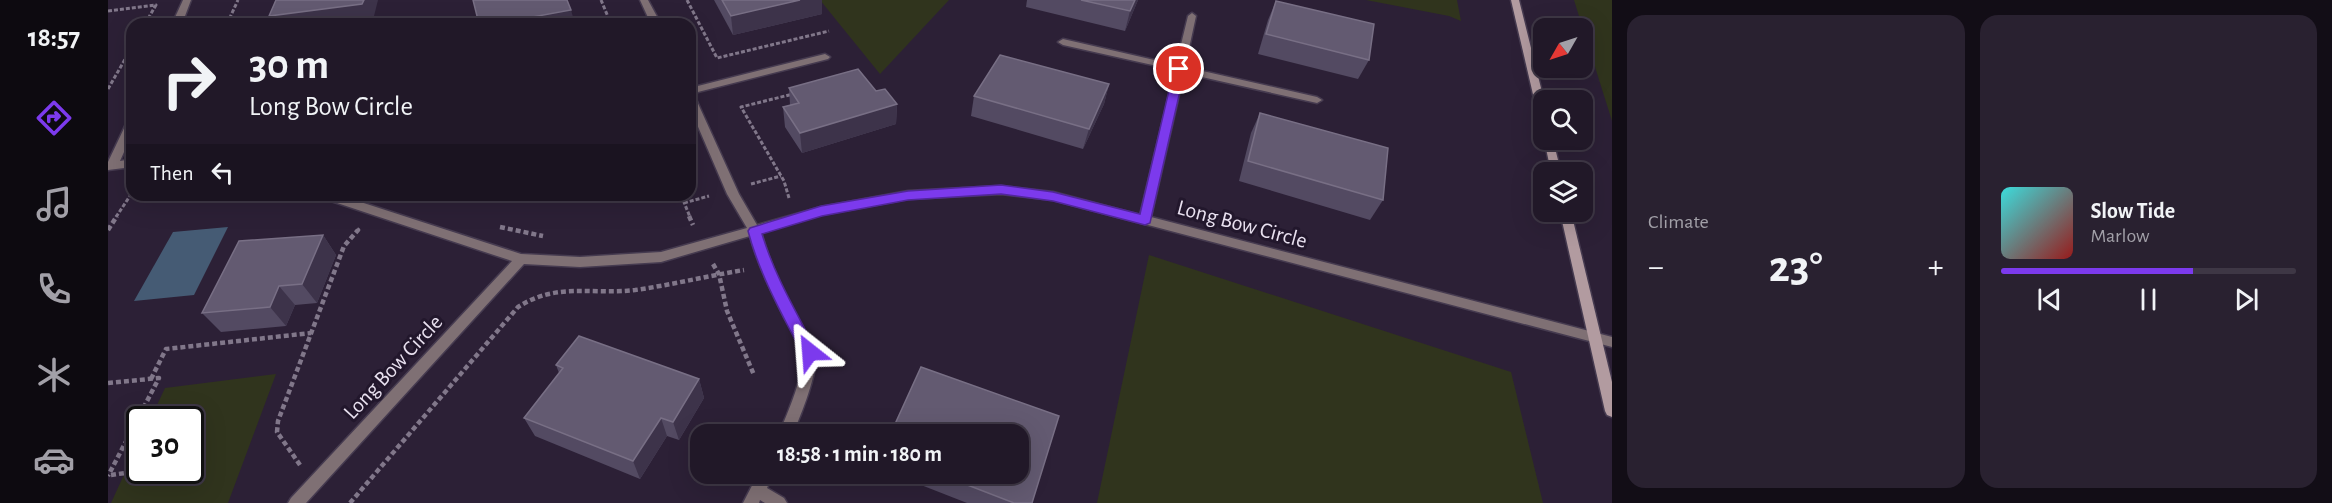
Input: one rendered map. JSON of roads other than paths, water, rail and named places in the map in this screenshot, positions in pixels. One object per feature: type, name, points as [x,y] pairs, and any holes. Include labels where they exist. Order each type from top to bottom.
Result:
[{"type":"main road","points":[[1515,0],[1537,90]]},
{"type":"main road","points":[[1568,222],[1612,411]]},
{"type":"street","points":[[180,18],[188,0]]},
{"type":"street","points":[[644,0],[653,18]]},
{"type":"street","points":[[1145,220],[1192,16]]},
{"type":"street","points":[[1064,42],[1317,100]]},
{"type":"street","points":[[696,89],[825,57]]},
{"type":"street","points":[[696,110],[732,194],[755,231],[766,266],[810,352],[796,412],[790,424]]},
{"type":"street","points":[[110,165],[126,134]]},
{"type":"street","points":[[110,165],[126,164]]},
{"type":"street","name":"Long Bow Circle","points":[[344,201],[521,259],[580,262],[661,257],[821,211],[908,195],[1001,190],[1053,196],[1612,342]]},
{"type":"street","name":"Long Bow Circle","points":[[296,503],[521,259]]},
{"type":"street","points":[[754,497],[779,503]]},
{"type":"water","points":[[228,227],[194,295],[134,301],[173,232]]}]
